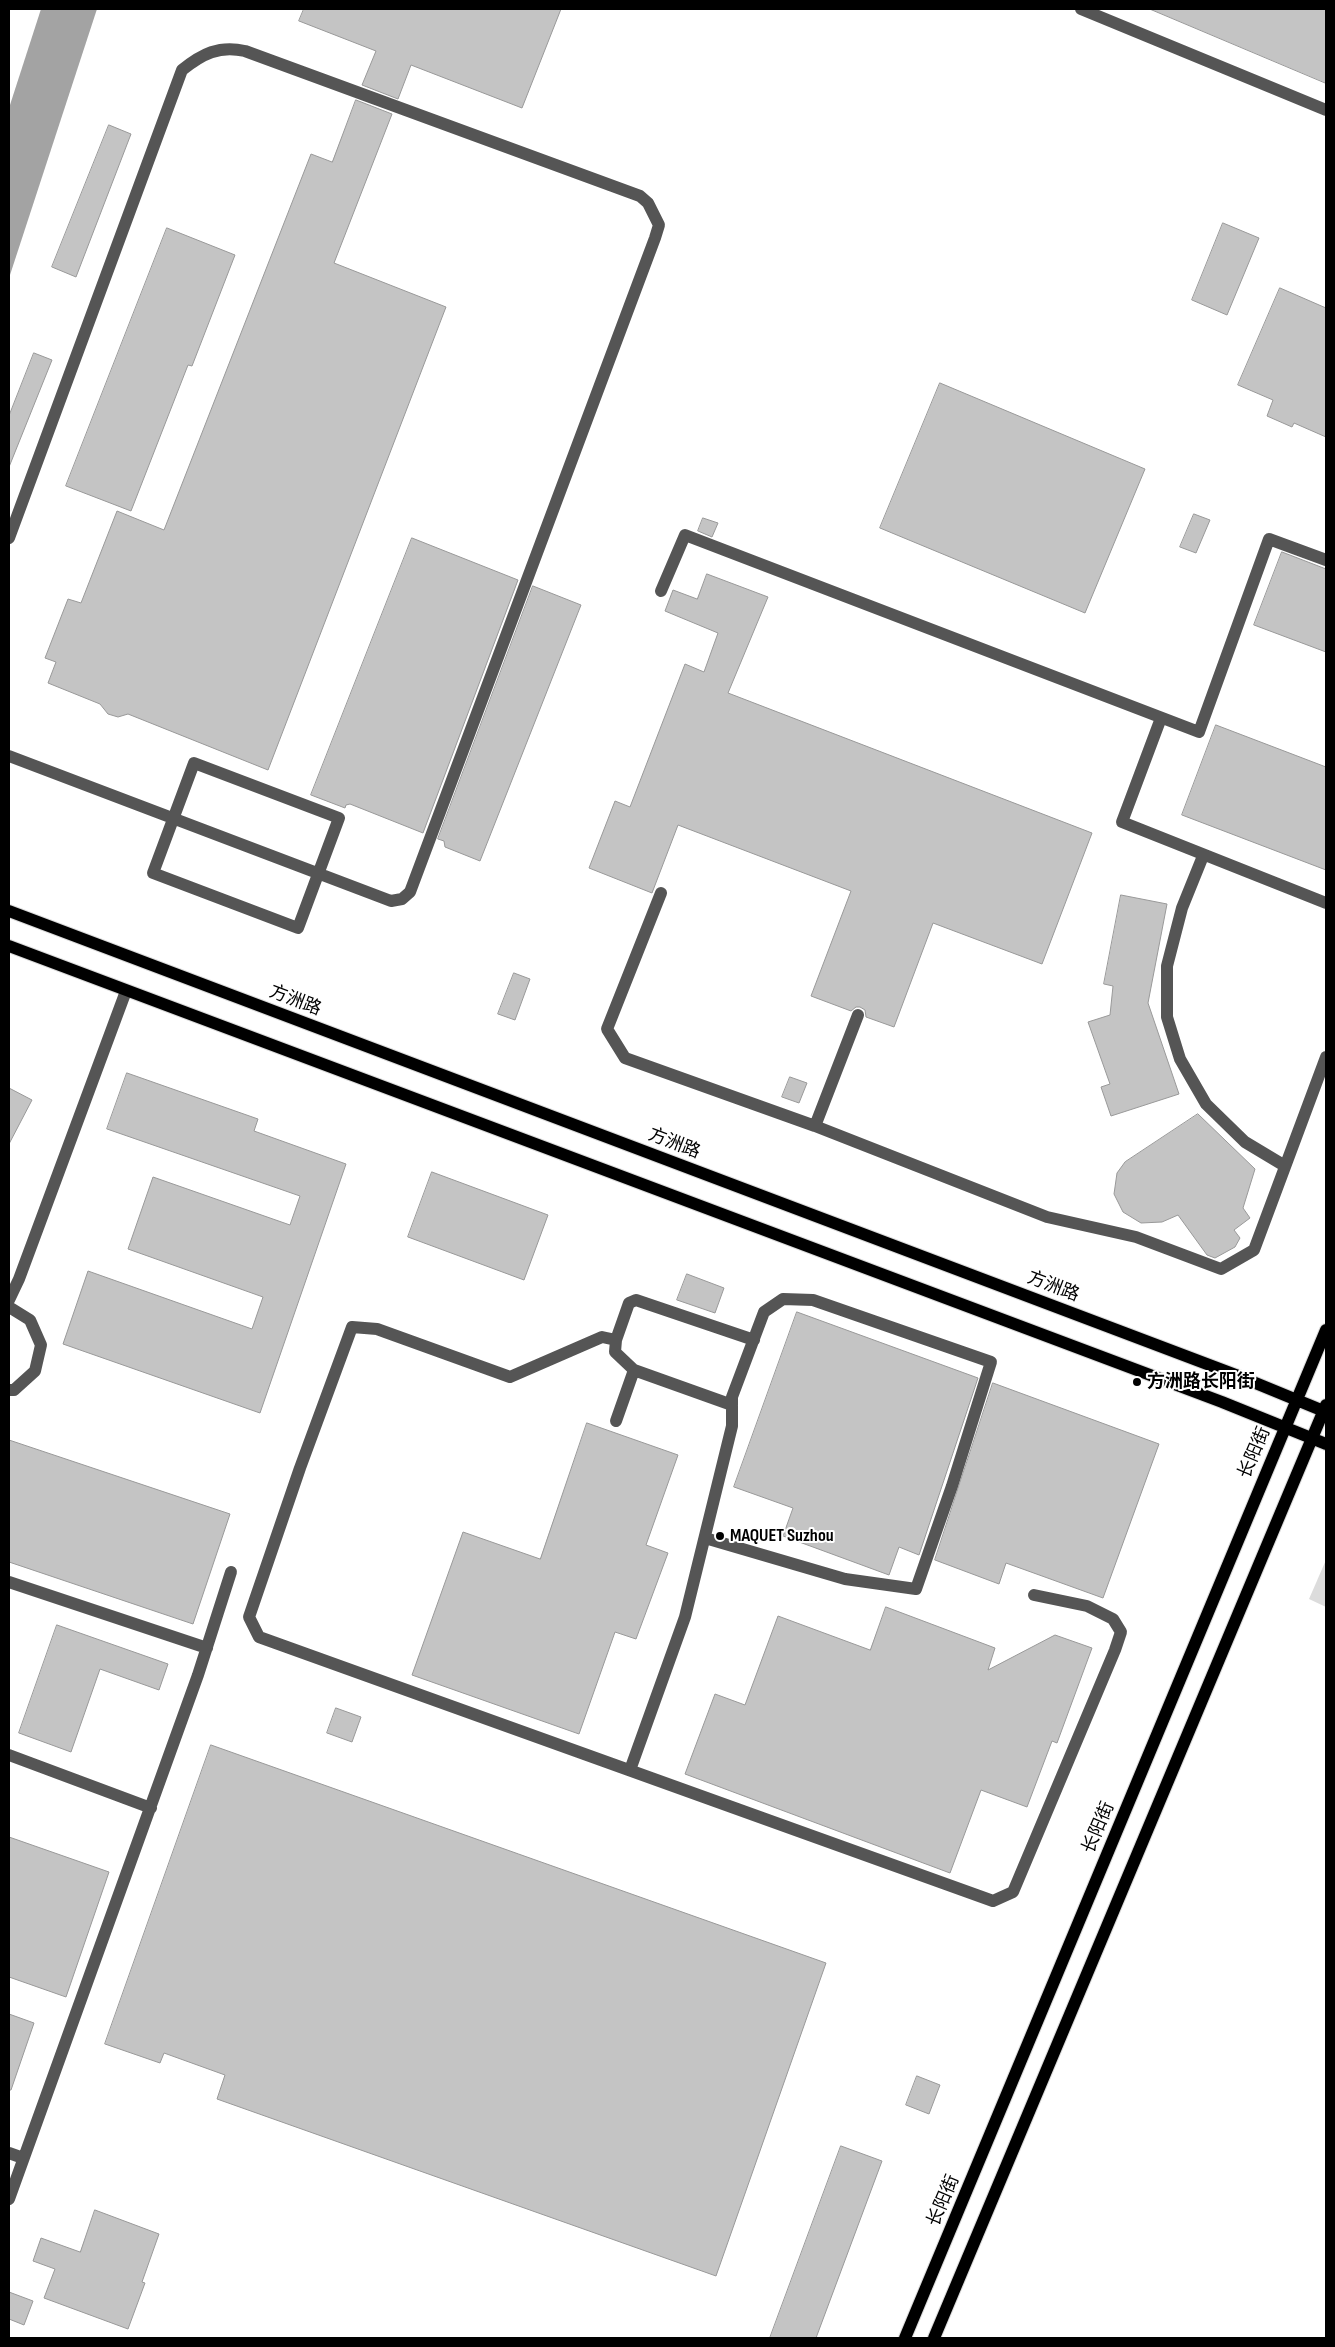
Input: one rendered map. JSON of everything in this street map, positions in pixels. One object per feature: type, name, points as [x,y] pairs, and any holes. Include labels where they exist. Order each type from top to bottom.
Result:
[{"type":"main road","name":"方洲路","points":[[9,911],[1325,1409]]},
{"type":"main road","points":[[9,946],[126,992],[1326,1444]]},
{"type":"main road","name":"长阳街","points":[[905,2338],[1326,1330]]},
{"type":"main road","points":[[934,2338],[1325,1409]]},
{"type":"lane","points":[[1081,9],[1326,110]]},
{"type":"lane","points":[[9,538],[182,70],[206,53],[220,49],[244,51],[640,196],[648,204],[659,225],[656,238],[414,884],[410,892],[402,899],[391,901],[9,756]]},
{"type":"lane","points":[[661,591],[685,535],[1199,732],[1270,539],[1326,560]]},
{"type":"lane","points":[[1161,718],[1122,822],[1203,856],[1326,903]]},
{"type":"lane","points":[[194,763],[340,818],[318,874],[298,928],[153,873],[194,763]]},
{"type":"lane","points":[[1203,856],[1182,908],[1167,966],[1167,1017],[1180,1060],[1206,1104],[1245,1142],[1285,1166]]},
{"type":"lane","points":[[661,893],[608,1028],[624,1058],[815,1126],[1047,1216],[1136,1237],[1222,1269],[1254,1250],[1326,1057]]},
{"type":"lane","points":[[9,1300],[19,1279],[126,992]]},
{"type":"lane","points":[[815,1126],[858,1015]]},
{"type":"lane","points":[[630,1770],[685,1617],[732,1426],[732,1397],[764,1312],[783,1299],[813,1300],[991,1362],[916,1589],[845,1579],[705,1538]]},
{"type":"lane","points":[[732,1405],[634,1370],[615,1352],[616,1340],[629,1303],[636,1300],[754,1340]]},
{"type":"lane","points":[[9,1308],[30,1320],[41,1345],[35,1372],[14,1390],[9,1390]]},
{"type":"lane","points":[[616,1340],[602,1337],[510,1377],[377,1329],[352,1328],[300,1468],[249,1617],[259,1637],[993,1901],[1013,1892],[1121,1632],[1113,1619],[1087,1606],[1034,1595]]},
{"type":"lane","points":[[616,1421],[634,1370]]},
{"type":"lane","points":[[9,2199],[151,1808],[207,1648],[231,1572]]},
{"type":"lane","points":[[9,1582],[207,1648]]},
{"type":"lane","points":[[9,1755],[151,1808]]},
{"type":"lane","points":[[9,2153],[23,2158]]},
{"type":"shaded area","points":[[41,9],[97,9],[9,278],[9,108]]},
{"type":"shaded area","points":[[1326,1560],[1326,1607],[1309,1599]]},
{"type":"building","points":[[304,9],[561,9],[522,108],[411,65],[398,99],[362,85],[376,51],[299,21]]},
{"type":"building","points":[[1150,9],[1326,9],[1326,83]]},
{"type":"building","points":[[356,100],[392,114],[334,263],[446,307],[268,770],[128,714],[118,717],[108,714],[100,704],[48,683],[56,662],[45,658],[68,599],[81,603],[117,511],[164,530],[311,154],[332,162]]},
{"type":"building","points":[[109,125],[131,134],[76,277],[52,267]]},
{"type":"building","points":[[1223,223],[1259,238],[1227,315],[1192,300]]},
{"type":"building","points":[[167,228],[235,255],[192,366],[188,365],[131,511],[66,486]]},
{"type":"building","points":[[1280,288],[1326,308],[1326,437],[1294,423],[1292,427],[1267,416],[1273,400],[1238,385]]},
{"type":"building","points":[[34,353],[52,360],[9,467],[9,416]]},
{"type":"building","points":[[940,383],[1145,469],[1085,613],[880,528]]},
{"type":"building","points":[[1194,514],[1210,520],[1196,553],[1180,547]]},
{"type":"building","points":[[703,518],[718,523],[712,537],[698,531]]},
{"type":"building","points":[[412,538],[518,580],[423,833],[350,804],[346,805],[345,808],[311,795]]},
{"type":"building","points":[[1282,552],[1326,569],[1326,652],[1254,625]]},
{"type":"building","points":[[707,574],[768,597],[728,693],[1092,833],[1042,964],[933,923],[894,1027],[866,1017],[865,1010],[860,1007],[856,1007],[851,1011],[811,996],[851,891],[678,825],[652,893],[589,868],[615,801],[630,807],[685,664],[704,672],[718,633],[665,611],[673,590],[697,599]]},
{"type":"building","points":[[533,586],[581,605],[480,861],[445,847],[444,841],[438,839]]},
{"type":"building","points":[[1216,725],[1326,767],[1326,870],[1182,815]]},
{"type":"building","points":[[1121,895],[1167,904],[1148,1003],[1179,1094],[1111,1116],[1101,1087],[1110,1084],[1088,1022],[1110,1015],[1113,986],[1104,984]]},
{"type":"building","points":[[514,973],[530,979],[515,1020],[498,1014]]},
{"type":"building","points":[[127,1073],[258,1119],[254,1131],[346,1164],[260,1413],[63,1344],[88,1271],[252,1329],[263,1297],[128,1249],[153,1177],[290,1225],[300,1196],[107,1129]]},
{"type":"building","points":[[790,1077],[807,1083],[799,1103],[782,1097]]},
{"type":"building","points":[[9,1088],[32,1100],[9,1144]]},
{"type":"building","points":[[1198,1114],[1255,1169],[1243,1208],[1250,1218],[1234,1230],[1240,1238],[1235,1247],[1215,1258],[1207,1255],[1178,1215],[1162,1222],[1141,1223],[1123,1212],[1114,1194],[1117,1173],[1125,1162]]},
{"type":"building","points":[[432,1172],[548,1215],[524,1280],[408,1237]]},
{"type":"building","points":[[687,1274],[724,1288],[715,1313],[677,1300]]},
{"type":"building","points":[[797,1312],[978,1378],[919,1555],[899,1547],[889,1575],[783,1536],[793,1508],[734,1487]]},
{"type":"building","points":[[993,1383],[1159,1444],[1103,1598],[1006,1563],[999,1584],[935,1560]]},
{"type":"building","points":[[587,1423],[678,1455],[646,1545],[668,1553],[636,1639],[615,1632],[579,1734],[412,1675],[463,1532],[540,1559]]},
{"type":"building","points":[[9,1440],[230,1514],[193,1624],[9,1562]]},
{"type":"building","points":[[886,1607],[995,1648],[988,1670],[1055,1635],[1092,1648],[1057,1743],[1052,1741],[1027,1807],[981,1790],[950,1873],[685,1774],[715,1694],[745,1705],[778,1616],[870,1650]]},
{"type":"building","points":[[57,1625],[168,1664],[159,1690],[100,1669],[71,1752],[19,1733]]},
{"type":"building","points":[[336,1708],[361,1717],[352,1742],[327,1733]]},
{"type":"building","points":[[211,1745],[826,1963],[716,2276],[217,2099],[225,2075],[164,2053],[160,2063],[105,2044]]},
{"type":"building","points":[[9,1837],[109,1872],[66,1997],[9,1977]]},
{"type":"building","points":[[9,2014],[34,2023],[11,2090],[9,2090]]},
{"type":"building","points":[[917,2076],[940,2085],[929,2114],[906,2105]]},
{"type":"building","points":[[841,2146],[882,2161],[816,2338],[770,2338]]},
{"type":"building","points":[[95,2210],[159,2234],[142,2282],[145,2283],[128,2329],[44,2298],[55,2269],[33,2261],[41,2238],[80,2252]]},
{"type":"building","points":[[9,2292],[33,2301],[24,2325],[9,2319]]},
{"type":"place","name":"方洲路长阳街","points":[[1137,1382]]},
{"type":"place","name":"MAQUET Suzhou","points":[[720,1536]]}]
